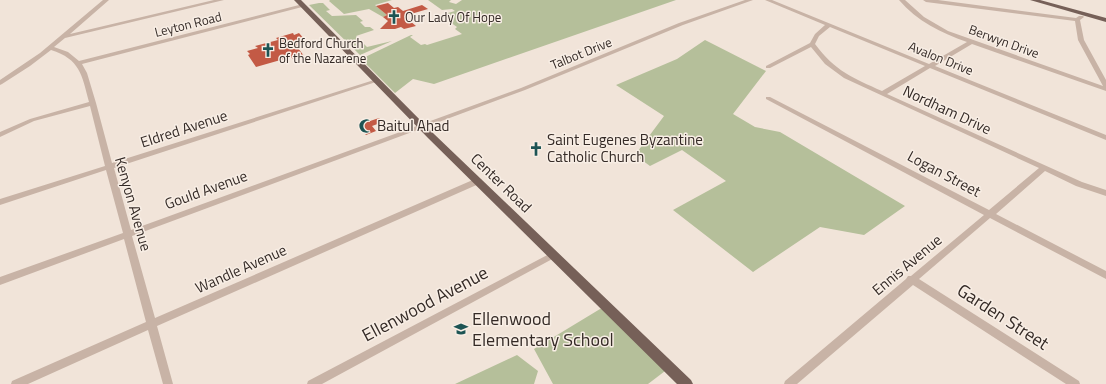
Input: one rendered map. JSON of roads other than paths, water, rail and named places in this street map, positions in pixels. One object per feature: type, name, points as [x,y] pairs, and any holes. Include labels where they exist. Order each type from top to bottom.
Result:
[{"type":"main road","points":[[1033,0],[1106,20]]},
{"type":"main road","name":"Center Road","points":[[301,2],[421,126],[686,384]]},
{"type":"street","points":[[0,83],[23,69],[50,48],[106,0]]},
{"type":"street","points":[[63,37],[221,0]]},
{"type":"street","name":"Talbot Drive","points":[[421,126],[523,89],[681,24],[750,0]]},
{"type":"street","name":"Avalon Drive","points":[[768,0],[1106,138]]},
{"type":"street","name":"Berwyn Drive","points":[[902,0],[913,12],[926,21],[971,42],[1106,87]]},
{"type":"street","points":[[926,0],[1077,20],[1084,14]]},
{"type":"street","name":"Leyton Road","points":[[78,63],[301,2]]},
{"type":"street","points":[[1077,20],[1081,40],[1106,87]]},
{"type":"street","points":[[768,67],[812,44],[820,31],[829,25]]},
{"type":"street","points":[[882,94],[971,42]]},
{"type":"street","name":"Nordham Drive","points":[[812,44],[834,70],[882,94],[1079,184],[1106,193]]},
{"type":"street","points":[[50,48],[65,53],[78,63]]},
{"type":"street","points":[[802,50],[819,54]]},
{"type":"street","name":"Kenyon Avenue","points":[[78,63],[84,73],[93,103],[168,384]]},
{"type":"street","name":"Eldred Avenue","points":[[0,202],[376,81]]},
{"type":"street","name":"Logan Street","points":[[768,98],[1106,275]]},
{"type":"street","points":[[0,135],[32,120],[93,103]]},
{"type":"street","name":"Gould Avenue","points":[[0,281],[421,126]]},
{"type":"street","name":"Ennis Avenue","points":[[789,384],[911,279],[1044,168]]},
{"type":"street","name":"Wandle Avenue","points":[[16,384],[478,181]]},
{"type":"street","name":"Ellenwood Avenue","points":[[312,384],[553,255]]},
{"type":"street","name":"Garden Street","points":[[911,279],[1076,384]]},
{"type":"place","name":"Our Lady Of Hope","points":[[394,17]]},
{"type":"place","name":"Bedford Church of the Nazarene","points":[[268,50]]},
{"type":"place","name":"Baitul Ahad","points":[[366,126]]},
{"type":"place","name":"Saint Eugenes Byzantine Catholic Church","points":[[536,149]]},
{"type":"place","name":"Ellenwood Elementary School","points":[[461,329]]}]
